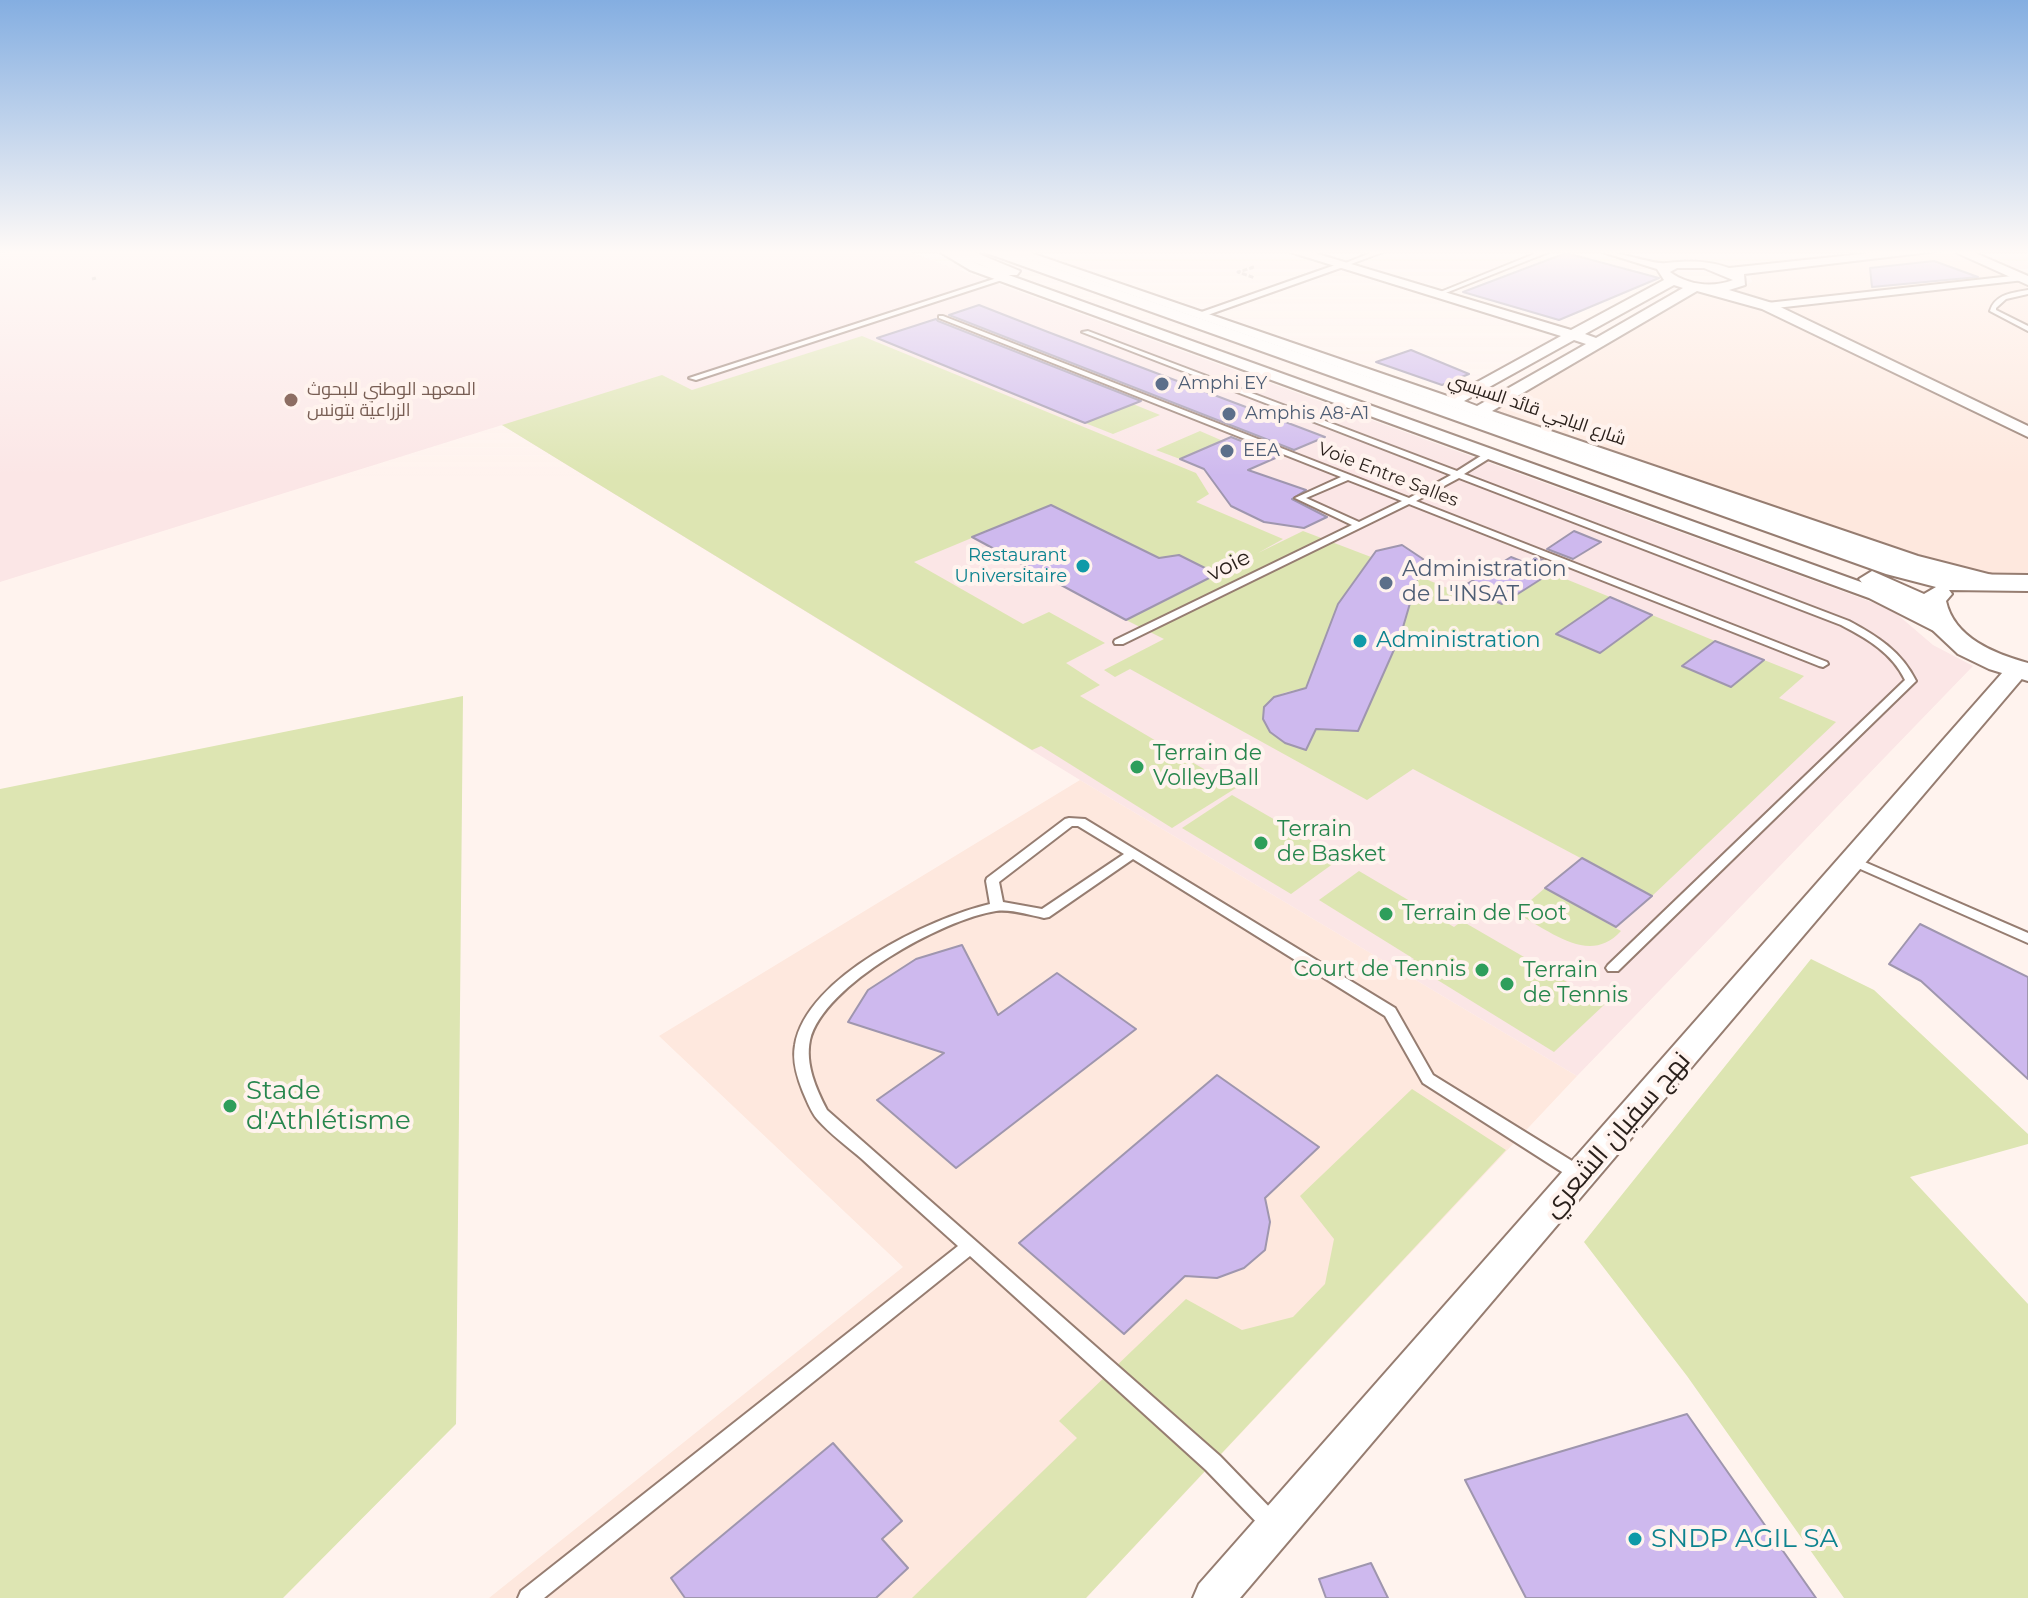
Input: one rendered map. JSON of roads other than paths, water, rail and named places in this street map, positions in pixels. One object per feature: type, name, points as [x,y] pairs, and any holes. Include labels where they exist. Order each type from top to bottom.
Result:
[{"type":"street","points":[[1137,327],[1876,594],[1938,622]]},
{"type":"street","points":[[1165,327],[1880,583],[1916,600],[1974,651],[2023,671]]},
{"type":"street","points":[[1204,327],[1895,569],[1976,581],[2028,583]]},
{"type":"street","name":"شارع الباجي قائد السبسي","points":[[1232,327],[1976,581]]},
{"type":"street","points":[[1542,327],[1598,343]]},
{"type":"street","points":[[1452,402],[1588,327]]},
{"type":"street","points":[[1480,411],[1628,327]]},
{"type":"street","points":[[1810,327],[2028,432]]},
{"type":"street","points":[[1938,622],[1933,600],[1943,589],[1976,581]]},
{"type":"street","name":"نهج سفيان الشعري","points":[[1213,1598],[1853,861],[2023,671]]},
{"type":"lane","points":[[693,378],[852,327]]},
{"type":"lane","name":"Voie Entre Salles","points":[[965,327],[1823,664]]},
{"type":"lane","points":[[1086,332],[1845,623],[1889,650],[1904,666],[1911,681],[1613,968]]},
{"type":"lane","points":[[1349,477],[1299,498],[1358,525],[1458,475],[1490,454]]},
{"type":"lane","name":"voie","points":[[1119,642],[1358,525]]},
{"type":"lane","points":[[997,907],[992,881],[1069,822],[1081,822],[1390,1012],[1428,1079],[1582,1175]]},
{"type":"lane","points":[[1132,854],[1044,914],[997,907],[948,923],[875,958],[830,993],[804,1034],[804,1082],[822,1114],[1213,1463],[1275,1527]]},
{"type":"lane","points":[[1853,861],[2028,938]]},
{"type":"lane","points":[[528,1598],[970,1246]]},
{"type":"place","name":"Amphi EY","points":[[1162,384]]},
{"type":"place","name":"المعهد الوطني للبحوث الزراعية بتونس","points":[[291,400]]},
{"type":"place","name":"Amphis A8-A1","points":[[1229,414]]},
{"type":"place","name":"EEA","points":[[1227,451]]},
{"type":"place","name":"Restaurant Universitaire","points":[[1083,566]]},
{"type":"place","name":"Administration de L'INSAT","points":[[1386,583]]},
{"type":"place","name":"Administration","points":[[1360,641]]},
{"type":"place","name":"Terrain de VolleyBall","points":[[1137,767]]},
{"type":"place","name":"Terrain de Basket","points":[[1261,843]]},
{"type":"place","name":"Terrain de Foot","points":[[1386,914]]},
{"type":"place","name":"Court de Tennis","points":[[1482,970]]},
{"type":"place","name":"Terrain de Tennis","points":[[1507,984]]},
{"type":"place","name":"Stade d'Athlétisme","points":[[230,1106]]},
{"type":"place","name":"SNDP AGIL SA","points":[[1635,1539]]}]
